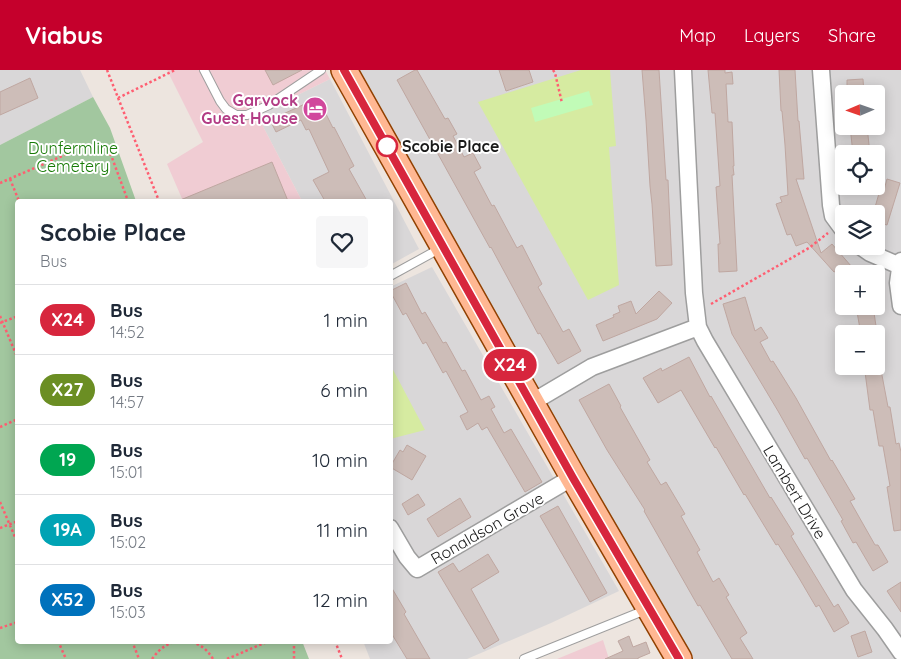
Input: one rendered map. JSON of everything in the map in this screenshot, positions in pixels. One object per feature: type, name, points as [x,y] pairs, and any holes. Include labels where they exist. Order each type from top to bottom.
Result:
[{"type":"main road","points":[[344,70],[573,478],[679,659]]},
{"type":"street","name":"Lambert Drive","points":[[683,70],[697,320],[705,341],[854,590],[901,652]]},
{"type":"street","points":[[821,70],[831,205],[835,219]]},
{"type":"street","points":[[876,255],[900,263],[898,283],[901,306]]},
{"type":"street","points":[[531,403],[592,366],[697,320]]},
{"type":"street","name":"Ronaldson Grove","points":[[393,533],[407,557],[418,569],[573,478]]},
{"type":"lane","points":[[204,70],[226,109],[236,115],[247,115],[269,105],[321,70]]},
{"type":"lane","points":[[393,274],[443,247]]},
{"type":"lane","points":[[524,659],[650,609]]},
{"type":"path","points":[[107,70],[158,199]]},
{"type":"path","points":[[118,98],[175,70]]},
{"type":"path","points":[[553,70],[562,103]]},
{"type":"path","points":[[0,183],[85,146],[100,146],[111,155],[127,199]]},
{"type":"path","points":[[10,179],[18,199]]},
{"type":"path","points":[[697,320],[835,232]]},
{"type":"path","points":[[0,316],[1,323],[15,353]]},
{"type":"path","points":[[1,323],[15,317]]},
{"type":"path","points":[[0,427],[15,420]]},
{"type":"path","points":[[0,502],[15,537]]},
{"type":"path","points":[[0,528],[15,522]]},
{"type":"path","points":[[0,628],[15,623]]},
{"type":"path","points":[[59,644],[66,659]]},
{"type":"path","points":[[133,644],[139,659]]},
{"type":"path","points":[[152,659],[160,648],[169,644]]},
{"type":"path","points":[[197,644],[204,648],[213,659]]},
{"type":"path","points":[[226,659],[262,644]]},
{"type":"path","points":[[294,644],[294,659]]},
{"type":"path","points":[[336,644],[342,659]]},
{"type":"shaded area","points":[[0,70],[80,70],[93,97],[0,145]]},
{"type":"shaded area","points":[[167,70],[325,70],[330,79],[257,115],[301,199],[182,199],[167,164],[203,142]]},
{"type":"shaded area","points":[[360,70],[901,70],[901,659],[692,659],[570,453]]},
{"type":"shaded area","points":[[330,79],[393,199],[301,199],[257,115]]},
{"type":"shaded area","points":[[393,199],[419,249],[393,263]]},
{"type":"shaded area","points":[[432,267],[619,591],[467,659],[370,659],[364,644],[393,644],[393,286]]},
{"type":"shaded area","points":[[603,640],[609,659],[557,659]]},
{"type":"green space","points":[[581,70],[610,70],[616,146],[609,147],[619,285],[588,300],[478,102]]},
{"type":"green space","points":[[589,91],[593,105],[535,122],[531,108]]},
{"type":"green space","name":"Dunfermline Cemetery","points":[[93,97],[110,128],[135,199],[15,199],[15,644],[303,644],[309,659],[0,659],[0,145]]},
{"type":"green space","points":[[393,370],[425,430],[393,438]]},
{"type":"building","points":[[265,70],[302,70],[273,85]]},
{"type":"building","points":[[417,70],[445,119],[448,118],[457,134],[453,136],[464,157],[473,153],[481,168],[474,172],[492,206],[494,205],[517,248],[522,245],[542,284],[538,287],[563,332],[569,329],[581,351],[558,364],[540,333],[538,334],[397,80]]},
{"type":"building","points":[[499,70],[529,70],[533,82],[506,91]]},
{"type":"building","points":[[642,70],[659,70],[666,180],[668,180],[672,265],[656,266]]},
{"type":"building","points":[[708,70],[725,70],[725,73],[732,72],[733,84],[726,84],[728,122],[732,122],[734,175],[732,175],[737,271],[719,272],[718,244],[720,244],[716,187],[720,186],[715,113],[712,113]]},
{"type":"building","points":[[779,70],[795,70],[804,179],[796,179],[821,253],[832,244],[835,247],[835,255],[842,255],[850,265],[835,265],[834,272],[807,242],[796,246],[791,234],[787,235],[776,204],[782,202],[780,197],[788,195]]},
{"type":"building","points":[[30,78],[38,98],[0,115],[0,92]]},
{"type":"building","points":[[863,79],[863,85],[847,85],[847,80]]},
{"type":"building","points":[[318,98],[354,166],[349,169],[366,199],[324,199],[313,180],[329,172],[309,129],[306,130],[301,120],[276,132],[270,120]]},
{"type":"building","points":[[851,135],[868,135],[869,145],[852,145]]},
{"type":"building","points":[[272,162],[287,199],[183,199]]},
{"type":"building","points":[[887,179],[900,183],[887,225],[885,224],[885,205],[876,205],[879,195],[885,195]]},
{"type":"building","points":[[406,283],[422,314],[425,312],[443,343],[446,342],[462,371],[465,370],[481,400],[489,396],[495,407],[491,409],[504,433],[511,429],[542,482],[525,492],[487,427],[482,430],[478,423],[467,430],[460,416],[468,412],[446,371],[443,373],[426,342],[423,344],[406,313],[403,315],[393,297],[393,290]]},
{"type":"building","points":[[659,291],[672,303],[657,319],[603,341],[596,325],[614,317],[613,315],[620,312],[618,306],[631,301],[636,314]]},
{"type":"building","points":[[745,297],[755,331],[761,327],[768,338],[760,342],[771,362],[773,361],[796,398],[831,461],[855,499],[850,501],[875,545],[878,545],[888,562],[873,571],[856,542],[853,543],[841,521],[843,520],[732,334],[723,304]]},
{"type":"building","points":[[858,315],[874,315],[876,325],[859,325]]},
{"type":"building","points":[[689,357],[710,397],[770,498],[794,534],[791,536],[834,607],[838,604],[849,623],[834,632],[819,605],[816,607],[778,544],[776,545],[744,495],[681,390],[658,403],[643,378],[661,368],[662,371]]},
{"type":"building","points":[[865,375],[882,375],[888,407],[890,407],[896,444],[899,443],[901,452],[901,530],[894,531],[887,487],[890,486],[883,446],[879,446],[873,410],[870,410]]},
{"type":"building","points":[[609,384],[650,460],[647,462],[661,485],[666,482],[685,514],[681,516],[700,550],[697,552],[713,582],[719,578],[729,595],[726,597],[747,633],[740,638],[753,659],[732,659],[700,605],[698,606],[645,510],[607,450],[579,400]]},
{"type":"building","points":[[407,445],[426,456],[412,480],[393,469],[393,462],[400,450],[403,452]]},
{"type":"building","points":[[418,494],[425,505],[408,515],[402,504]]},
{"type":"building","points":[[460,498],[471,517],[438,537],[427,519]]},
{"type":"building","points":[[558,506],[607,593],[590,602],[540,516]]},
{"type":"building","points":[[488,554],[499,572],[471,589],[499,640],[484,649],[438,572],[453,563],[459,572]]},
{"type":"building","points":[[901,582],[901,612],[887,591]]},
{"type":"building","points":[[393,590],[406,612],[404,614],[430,659],[407,659],[393,636]]},
{"type":"building","points":[[865,631],[872,652],[858,657],[851,636]]},
{"type":"building","points":[[629,636],[633,647],[646,642],[650,653],[638,659],[605,659],[623,651],[618,641]]},
{"type":"bus line","name":"X24","points":[[344,70],[573,478],[679,659]]},
{"type":"place","name":"Garvock Guest House","points":[[315,109]]},
{"type":"place","name":"Scobie Place","points":[[387,146]]}]
